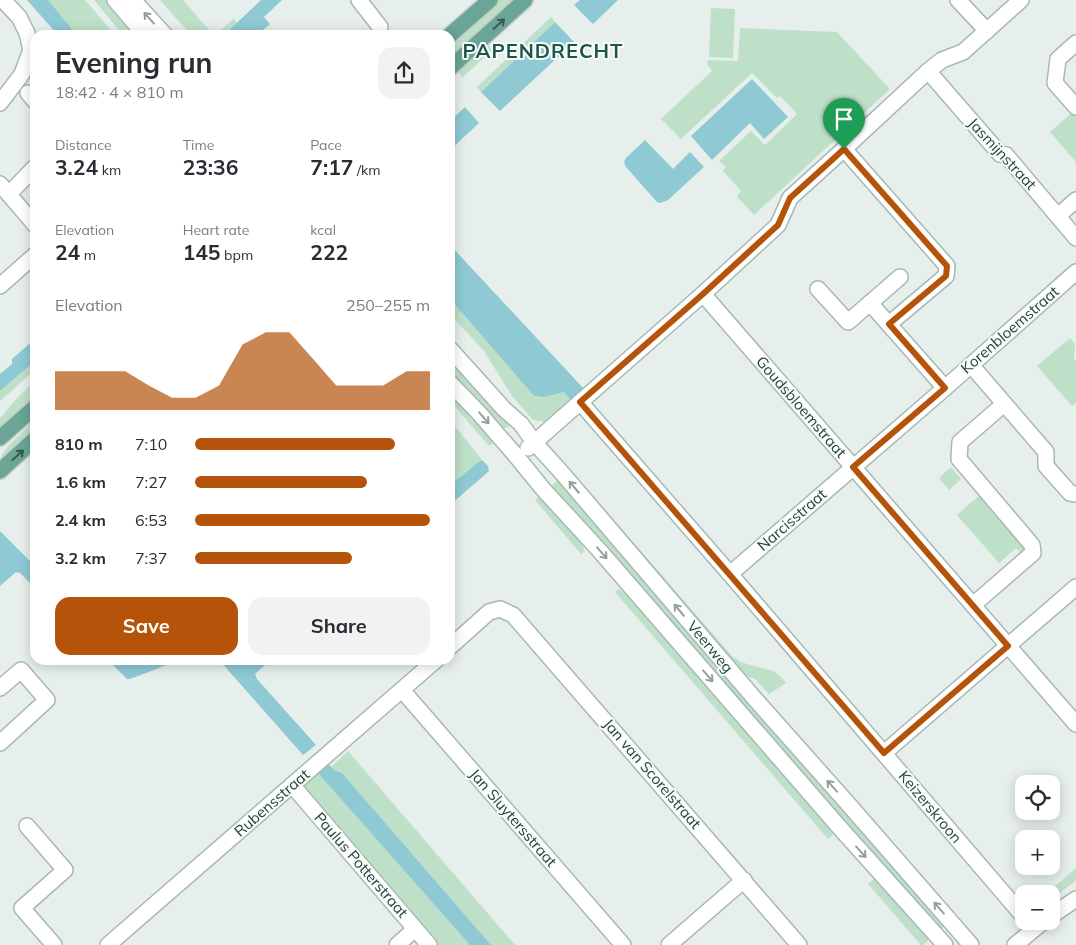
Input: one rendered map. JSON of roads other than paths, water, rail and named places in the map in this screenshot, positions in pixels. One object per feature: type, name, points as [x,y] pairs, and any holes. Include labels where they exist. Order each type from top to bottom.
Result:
[{"type":"main road","points":[[455,32],[490,0]]},
{"type":"main road","points":[[455,63],[525,0]]},
{"type":"main road","points":[[0,438],[30,411]]},
{"type":"main road","points":[[0,471],[30,444]]},
{"type":"street","points":[[3,0],[19,17],[27,33],[30,46]]},
{"type":"street","points":[[115,0],[141,30]]},
{"type":"street","points":[[134,0],[161,30]]},
{"type":"street","points":[[359,0],[380,27]]},
{"type":"street","points":[[958,0],[987,31]]},
{"type":"street","points":[[517,457],[703,294],[778,225],[790,198],[928,71],[942,60],[964,52],[1021,0]]},
{"type":"street","points":[[1076,43],[1058,59],[1055,83],[1076,107]]},
{"type":"street","points":[[0,103],[22,74],[30,53]]},
{"type":"street","name":"Jasmijnstraat","points":[[928,71],[1000,154],[1006,155],[1076,238]]},
{"type":"street","points":[[844,149],[947,266],[946,276],[889,324]]},
{"type":"street","points":[[30,170],[5,189],[30,219]]},
{"type":"street","points":[[1058,216],[1076,200]]},
{"type":"street","points":[[0,286],[30,259]]},
{"type":"street","name":"Korenbloemstraat","points":[[853,467],[1076,272]]},
{"type":"street","points":[[818,289],[848,322],[900,278]]},
{"type":"street","name":"Goudsbloemstraat","points":[[703,294],[1076,724]]},
{"type":"street","points":[[870,303],[945,388]]},
{"type":"street","name":"Veerweg","points":[[455,355],[504,409],[521,424],[534,442],[755,700],[971,945]]},
{"type":"street","points":[[971,365],[1046,452],[1046,466],[1070,493],[1076,494]]},
{"type":"street","name":"Veerweg","points":[[455,387],[840,828],[945,945]]},
{"type":"street","name":"Keizerskroon","points":[[580,402],[1015,906]]},
{"type":"street","points":[[973,605],[1033,553],[1032,545],[959,458],[960,442],[1004,404]]},
{"type":"street","name":"Narcisstraat","points":[[730,574],[853,467]]},
{"type":"street","points":[[884,753],[1076,587]]},
{"type":"street","name":"Jan van Scorelstraat","points":[[455,643],[489,612],[500,609],[513,615],[799,945]]},
{"type":"street","name":"Rubensstraat","points":[[114,943],[430,665]]},
{"type":"street","points":[[0,688],[20,670],[47,700],[1,741]]},
{"type":"street","name":"Jan Sluytersstraat","points":[[402,690],[623,945]]},
{"type":"street","name":"Paulus Potterstraat","points":[[292,785],[429,945]]},
{"type":"street","points":[[27,826],[65,870],[22,908],[54,945]]},
{"type":"street","points":[[669,945],[744,880]]},
{"type":"street","points":[[1060,910],[1076,899]]},
{"type":"street","points":[[397,945],[415,929]]},
{"type":"street","points":[[1015,945],[1029,930]]},
{"type":"water","points":[[27,0],[48,0],[73,30],[54,30]]},
{"type":"water","points":[[261,0],[282,0],[264,17],[270,24],[263,30],[229,30]]},
{"type":"water","points":[[580,0],[618,0],[593,24],[574,5]]},
{"type":"water","points":[[555,22],[574,42],[500,111],[481,92]]},
{"type":"water","points":[[752,79],[788,117],[764,139],[750,123],[712,160],[691,136]]},
{"type":"water","points":[[465,107],[479,123],[455,145],[455,116]]},
{"type":"water","points":[[645,140],[673,169],[690,152],[704,167],[668,200],[659,203],[626,167],[624,162]]},
{"type":"water","points":[[455,250],[584,389],[571,400],[564,392],[544,397],[534,396],[455,305]]},
{"type":"water","points":[[30,343],[30,365],[0,391],[0,374],[12,364],[12,359]]},
{"type":"water","points":[[480,461],[483,461],[488,466],[489,471],[455,501],[455,481]]},
{"type":"water","points":[[0,531],[30,561],[30,583],[20,573],[16,572],[0,586]]},
{"type":"water","points":[[113,665],[166,665],[130,679],[127,679]]},
{"type":"water","points":[[223,665],[265,665],[255,674],[257,679],[316,745],[303,755]]},
{"type":"water","points":[[328,763],[334,770],[342,773],[491,945],[470,945],[317,772]]},
{"type":"district","name":"PAPENDRECHT","points":[[543,51]]}]
